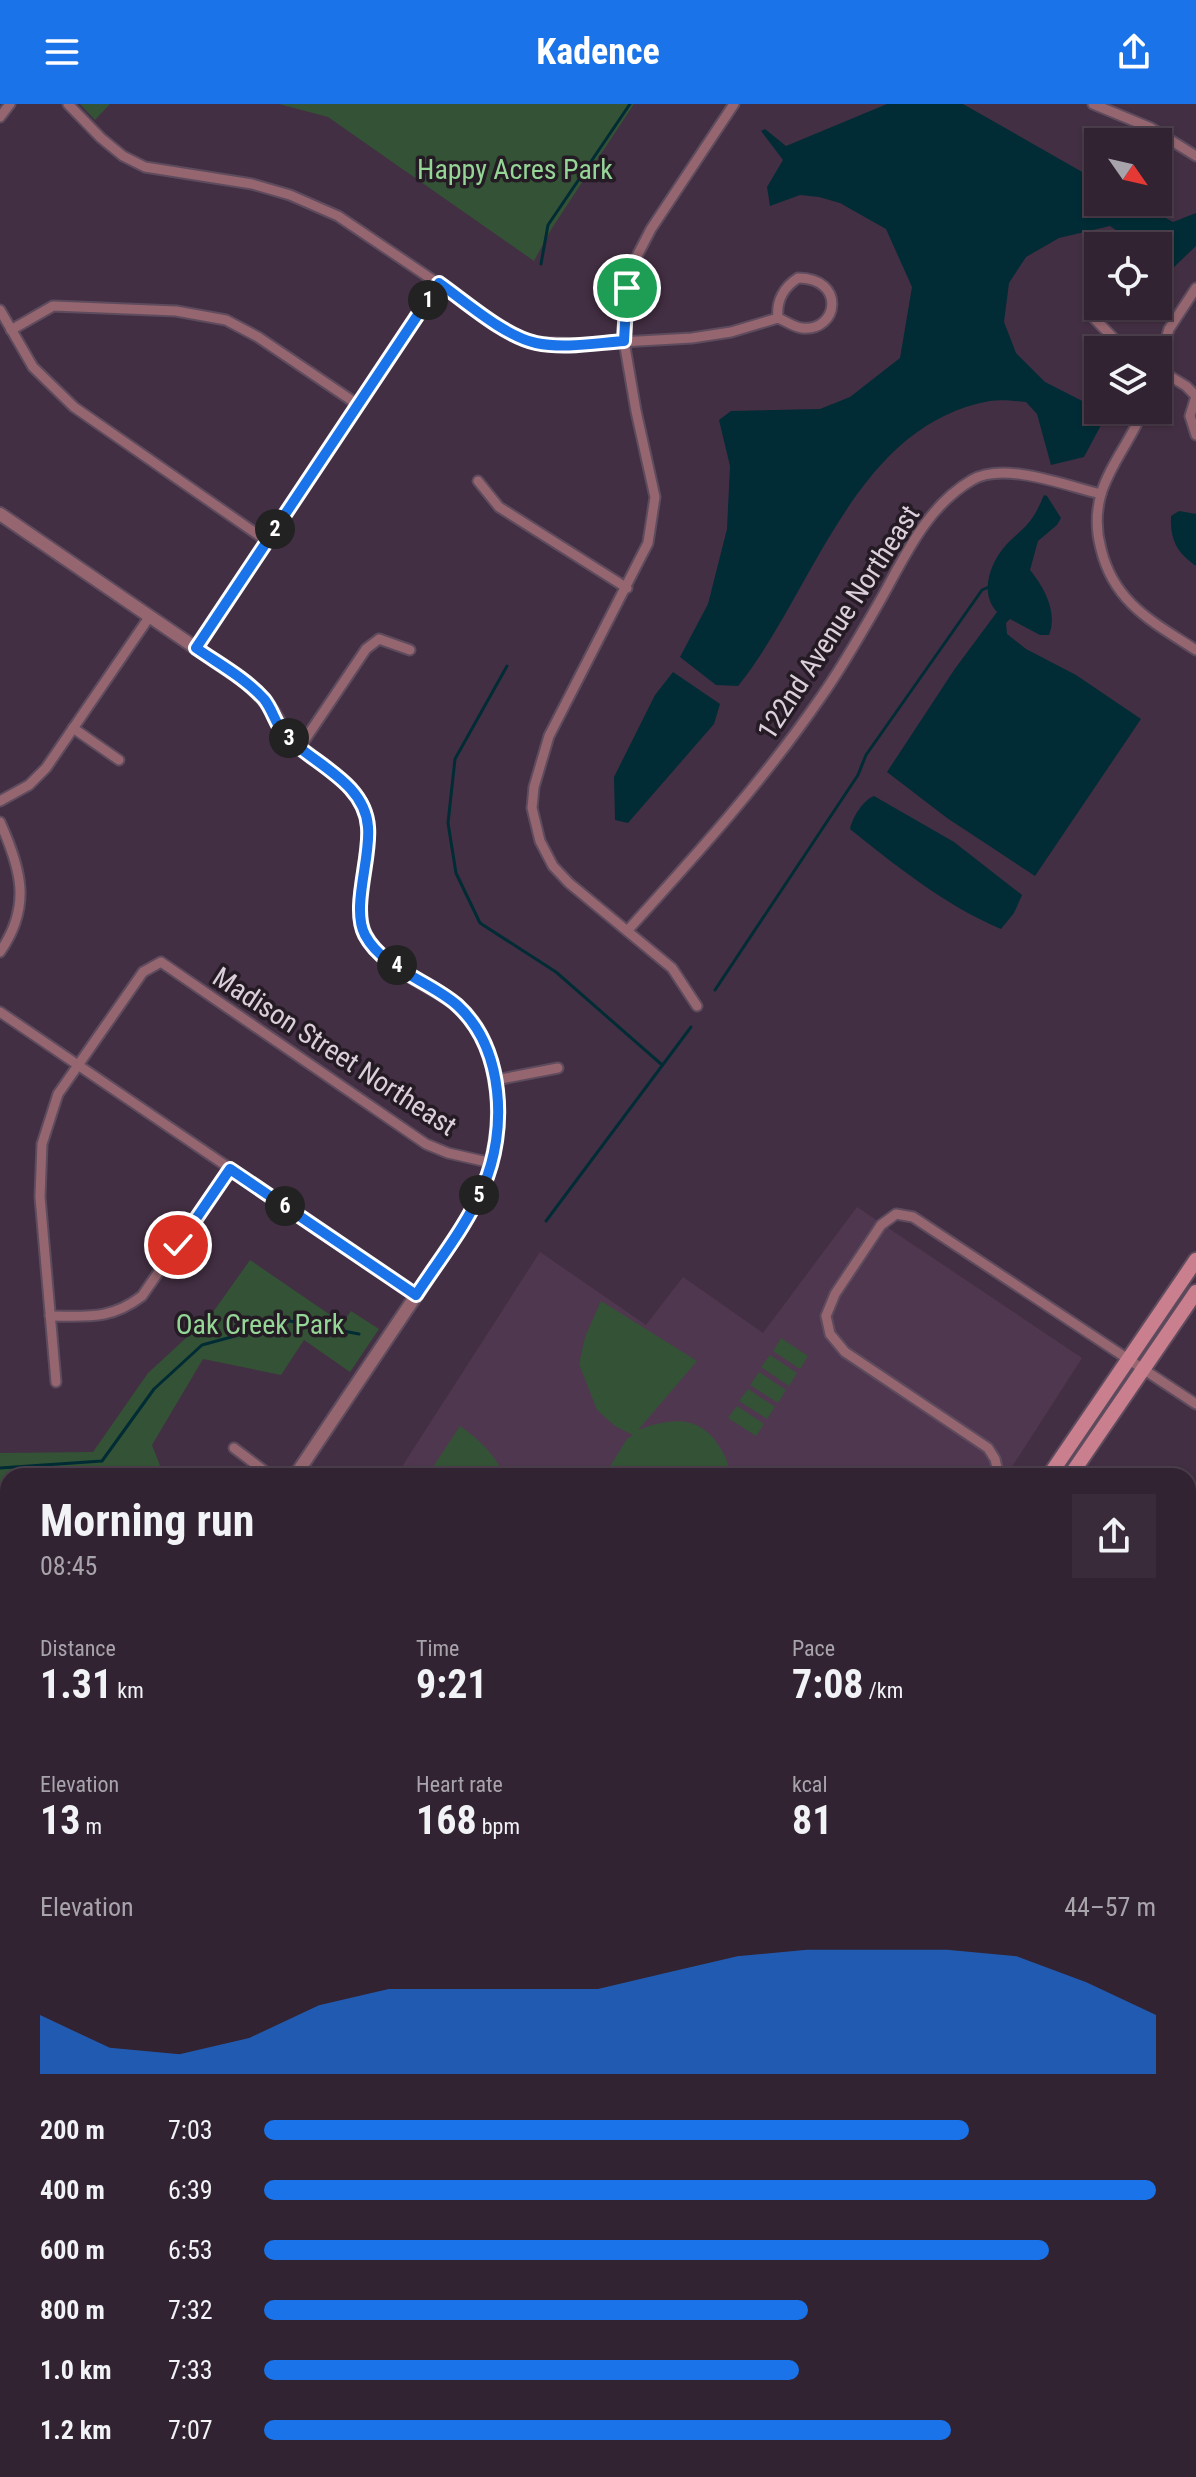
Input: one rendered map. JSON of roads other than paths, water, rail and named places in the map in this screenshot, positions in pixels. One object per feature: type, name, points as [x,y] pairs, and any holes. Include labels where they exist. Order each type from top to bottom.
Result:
[{"type":"main road","points":[[1054,1468],[1196,1260]]},
{"type":"main road","points":[[1076,1468],[1196,1292]]},
{"type":"street","points":[[0,117],[10,104]]},
{"type":"street","points":[[68,104],[101,138],[123,156],[145,167],[216,177],[290,195],[338,216],[510,332],[533,342],[550,345],[718,334],[778,318],[805,328],[823,323],[831,310],[832,299],[828,288],[818,280],[798,278],[784,290],[777,310],[778,318]]},
{"type":"street","points":[[697,1006],[672,968],[569,883],[553,866],[540,841],[532,808],[534,787],[549,736],[648,543],[655,497],[624,341],[627,288],[638,254],[664,209],[734,104]]},
{"type":"street","points":[[1093,104],[1151,128],[1196,156]]},
{"type":"street","points":[[196,648],[439,283]]},
{"type":"street","points":[[1167,336],[1196,288]]},
{"type":"street","points":[[11,330],[53,306],[176,311],[226,320],[258,337],[357,404]]},
{"type":"street","points":[[0,310],[33,367],[74,407],[267,541]]},
{"type":"street","points":[[1096,320],[1111,336]]},
{"type":"street","points":[[1172,377],[1196,396],[1190,416],[1196,435]]},
{"type":"street","points":[[1136,424],[1101,494],[1096,529],[1106,569],[1114,585],[1146,617],[1196,650]]},
{"type":"street","name":"122nd Avenue Northeast","points":[[628,930],[789,742],[823,695],[916,537],[934,513],[955,493],[974,479],[1010,472],[1101,494]]},
{"type":"street","points":[[478,481],[499,507],[627,588]]},
{"type":"street","points":[[0,514],[247,683],[265,700],[283,734],[348,786],[364,808],[369,828],[361,905],[363,932],[388,960],[454,1003],[472,1020],[484,1042],[496,1080],[496,1135],[492,1163],[484,1186],[464,1224],[300,1468]]},
{"type":"street","points":[[0,801],[29,785],[46,768],[150,616]]},
{"type":"street","points":[[300,747],[366,649],[379,639],[410,650]]},
{"type":"street","points":[[73,728],[119,760]]},
{"type":"street","points":[[0,822],[11,845],[21,885],[21,905],[15,926],[0,952]]},
{"type":"street","name":"Madison Street Northeast","points":[[79,1064],[143,972],[161,962],[426,1144],[448,1153],[492,1163]]},
{"type":"street","points":[[0,1012],[416,1295]]},
{"type":"street","points":[[56,1382],[40,1197],[42,1144],[58,1094],[79,1064]]},
{"type":"street","points":[[496,1080],[558,1068]]},
{"type":"street","points":[[50,1316],[108,1315],[135,1301],[155,1279],[230,1169]]},
{"type":"street","points":[[997,1468],[988,1448],[845,1352],[830,1334],[826,1316],[835,1294],[881,1225],[896,1214],[913,1217],[1196,1404]]},
{"type":"street","points":[[234,1448],[260,1468]]},
{"type":"waterway","points":[[541,264],[548,225],[630,104]]},
{"type":"waterway","points":[[715,990],[858,775],[866,755],[982,590],[991,586]]},
{"type":"waterway","points":[[507,666],[455,759],[448,823],[456,873],[480,923],[556,972],[661,1064]]},
{"type":"waterway","points":[[546,1221],[691,1027]]},
{"type":"waterway","points":[[0,1468],[102,1461],[154,1389],[202,1345],[290,1321],[359,1334]]},
{"type":"park label","name":"Happy Acres Park","points":[[515,169]]},
{"type":"park label","name":"Oak Creek Park","points":[[260,1324]]}]
